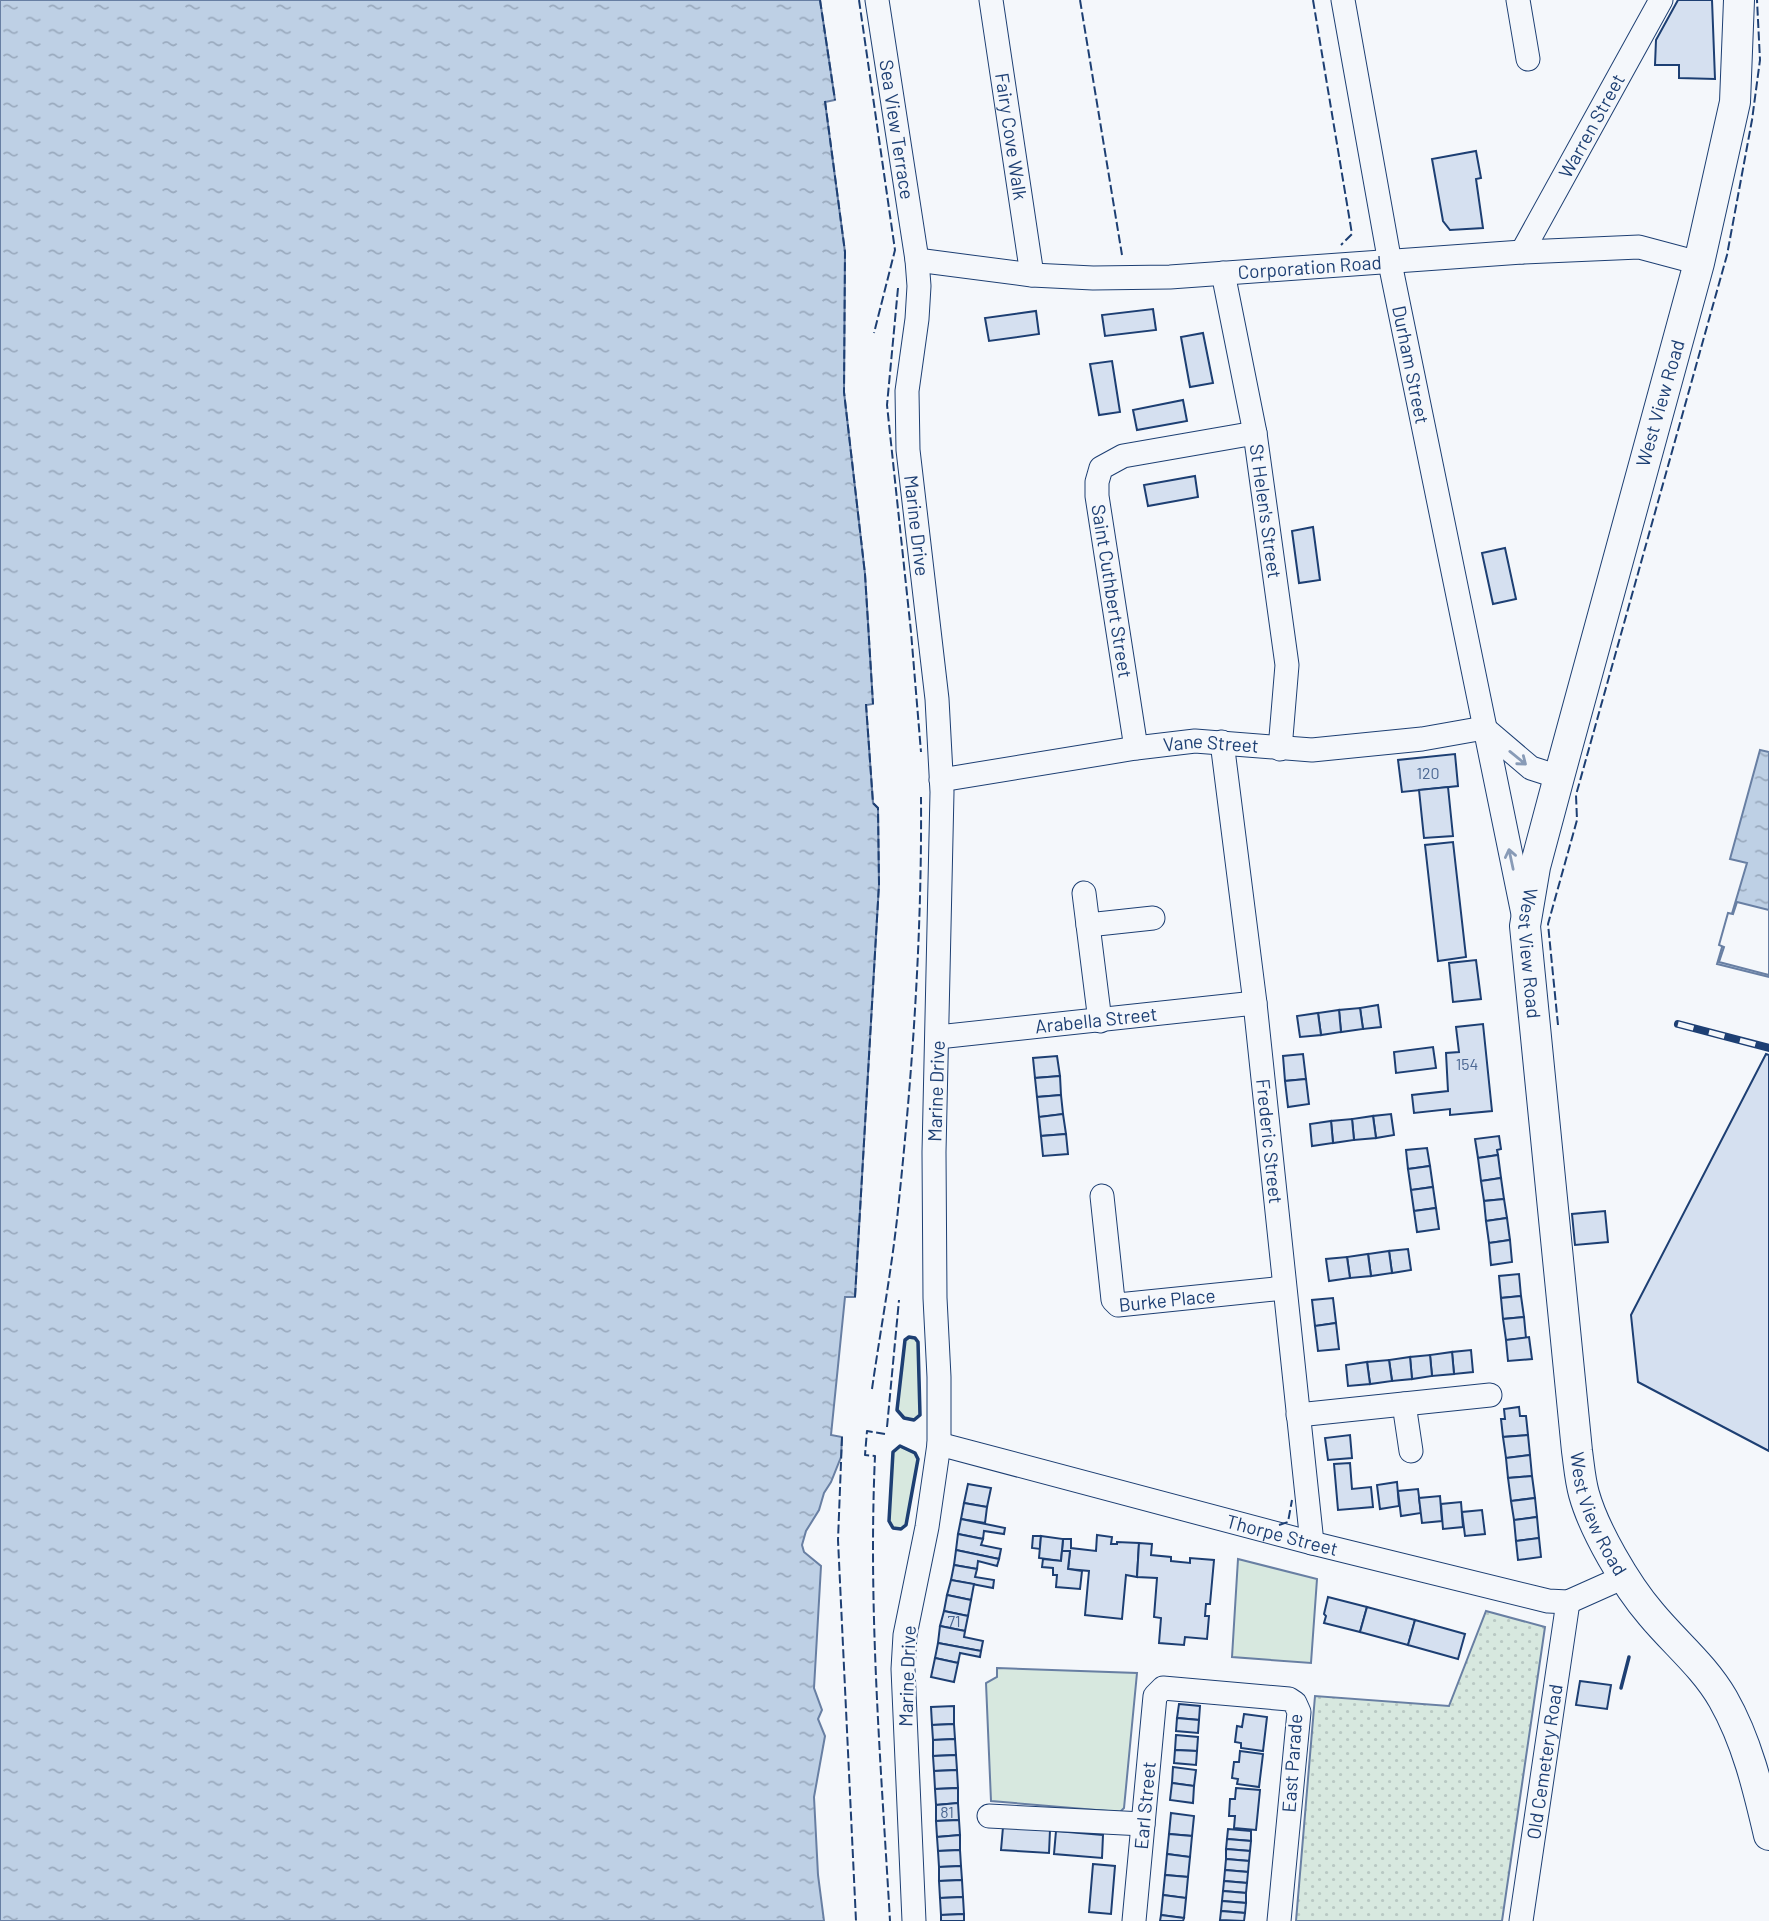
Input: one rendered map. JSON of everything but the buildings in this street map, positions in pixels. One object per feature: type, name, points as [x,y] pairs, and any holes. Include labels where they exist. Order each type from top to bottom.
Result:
[{"type":"main road","name":"West View Road","points":[[1739,0],[1735,102],[1699,263],[1535,867],[1525,926],[1584,1494],[1603,1539],[1624,1577],[1651,1615],[1697,1662],[1722,1698],[1745,1749],[1769,1835]]},
{"type":"street","name":"Sea View Terrace","points":[[877,0],[917,260]]},
{"type":"street","name":"Fairy Cove Walk","points":[[991,0],[1032,275]]},
{"type":"street","name":"Durham Street","points":[[1343,0],[1390,263],[1525,926]]},
{"type":"street","points":[[1518,0],[1528,59]]},
{"type":"street","name":"Warren Street","points":[[1522,252],[1661,0]]},
{"type":"street","name":"Corporation Road","points":[[917,260],[1032,275],[1170,277],[1522,252],[1639,247],[1699,263]]},
{"type":"street","name":"Marine Drive","points":[[914,1921],[903,1693],[905,1636],[927,1527],[939,1444],[934,1179],[941,780],[937,699],[908,450],[907,391],[919,286],[917,260]]},
{"type":"street","name":"St Helen's Street","points":[[1223,273],[1255,433],[1287,665],[1280,749]]},
{"type":"street","name":"Saint Cuthbert Street","points":[[1136,748],[1097,496],[1101,468],[1122,456],[1255,433]]},
{"type":"street","points":[[1484,728],[1531,768],[1559,777]]},
{"type":"street","name":"Vane Street","points":[[941,780],[1195,741],[1311,750],[1377,744],[1484,728]]},
{"type":"street","name":"Frederic Street","points":[[1222,742],[1255,1003],[1312,1543]]},
{"type":"street","points":[[1084,893],[1100,1021]]},
{"type":"street","points":[[1088,925],[1153,918]]},
{"type":"street","name":"Arabella Street","points":[[938,1037],[1255,1003]]},
{"type":"street","name":"Burke Place","points":[[1101,1196],[1113,1300],[1118,1305],[1284,1288]]},
{"type":"street","points":[[1298,1415],[1490,1395]]},
{"type":"street","points":[[1404,1404],[1411,1451]]},
{"type":"street","name":"Thorpe Street","points":[[939,1444],[1312,1543],[1548,1601],[1568,1602]]},
{"type":"street","points":[[1568,1602],[1624,1577]]},
{"type":"street","name":"Old Cemetery Road","points":[[1521,1921],[1568,1602]]},
{"type":"street","name":"East Parade","points":[[1158,1691],[1163,1688],[1289,1699],[1295,1703],[1298,1712],[1279,1921]]},
{"type":"street","name":"Earl Street","points":[[1134,1921],[1155,1696],[1158,1691]]},
{"type":"street","points":[[989,1816],[1143,1824]]},
{"type":"shaded area","points":[[909,1337],[918,1342],[920,1415],[914,1420],[904,1418],[897,1410],[905,1340]]},
{"type":"shaded area","points":[[900,1446],[915,1453],[918,1459],[906,1525],[901,1529],[893,1528],[889,1521],[893,1452]]},
{"type":"shaded area","points":[[1238,1559],[1317,1579],[1311,1663],[1232,1657]]},
{"type":"shaded area","points":[[1486,1611],[1545,1627],[1502,1921],[1296,1921],[1315,1696],[1449,1706]]},
{"type":"shaded area","points":[[997,1668],[1137,1673],[1124,1808],[1120,1812],[991,1801],[986,1683],[997,1677]]},
{"type":"water","points":[[0,0],[820,0],[835,100],[825,102],[845,252],[844,392],[865,574],[873,704],[866,705],[873,803],[878,808],[879,884],[855,1297],[845,1297],[831,1435],[842,1437],[841,1457],[802,1545],[804,1552],[821,1566],[814,1688],[822,1710],[818,1719],[825,1736],[814,1797],[818,1875],[824,1921],[0,1921]]},
{"type":"water","points":[[1760,750],[1769,752],[1769,977],[1717,964],[1747,863],[1730,859]]},
{"type":"pier","points":[[1737,902],[1769,910],[1769,975],[1719,962],[1724,947],[1719,945],[1728,913],[1733,914]]},
{"type":"railway","points":[[1678,1024],[1769,1048]]},
{"type":"fence","points":[[820,0],[835,100]]},
{"type":"fence","points":[[859,0],[895,250],[874,333]]},
{"type":"fence","points":[[1080,0],[1122,255]]},
{"type":"fence","points":[[1313,0],[1352,234],[1341,245]]},
{"type":"fence","points":[[1558,1025],[1548,924],[1577,820],[1576,795],[1727,255],[1752,120],[1760,60],[1757,0]]},
{"type":"fence","points":[[825,101],[845,252],[844,392],[865,574],[873,704]]},
{"type":"fence","points":[[898,288],[887,405],[921,752]]},
{"type":"fence","points":[[855,1297],[879,884],[878,808],[873,803],[866,704]]},
{"type":"fence","points":[[872,1389],[894,1247],[908,1099],[916,999],[921,797]]},
{"type":"fence","points":[[887,1427],[899,1300]]},
{"type":"fence","points":[[885,1434],[867,1431],[865,1455],[875,1456],[874,1630],[890,1921]]},
{"type":"fence","points":[[842,1437],[838,1540],[856,1921]]},
{"type":"fence","points":[[1279,1525],[1288,1522],[1292,1500]]},
{"type":"wall","points":[[909,1337],[918,1342],[920,1415],[914,1420],[904,1418],[897,1410],[905,1340],[909,1337]]},
{"type":"wall","points":[[900,1446],[915,1453],[918,1459],[906,1525],[901,1529],[893,1528],[889,1521],[893,1452],[900,1446]]},
{"type":"wall","points":[[1621,1688],[1629,1657]]}]
